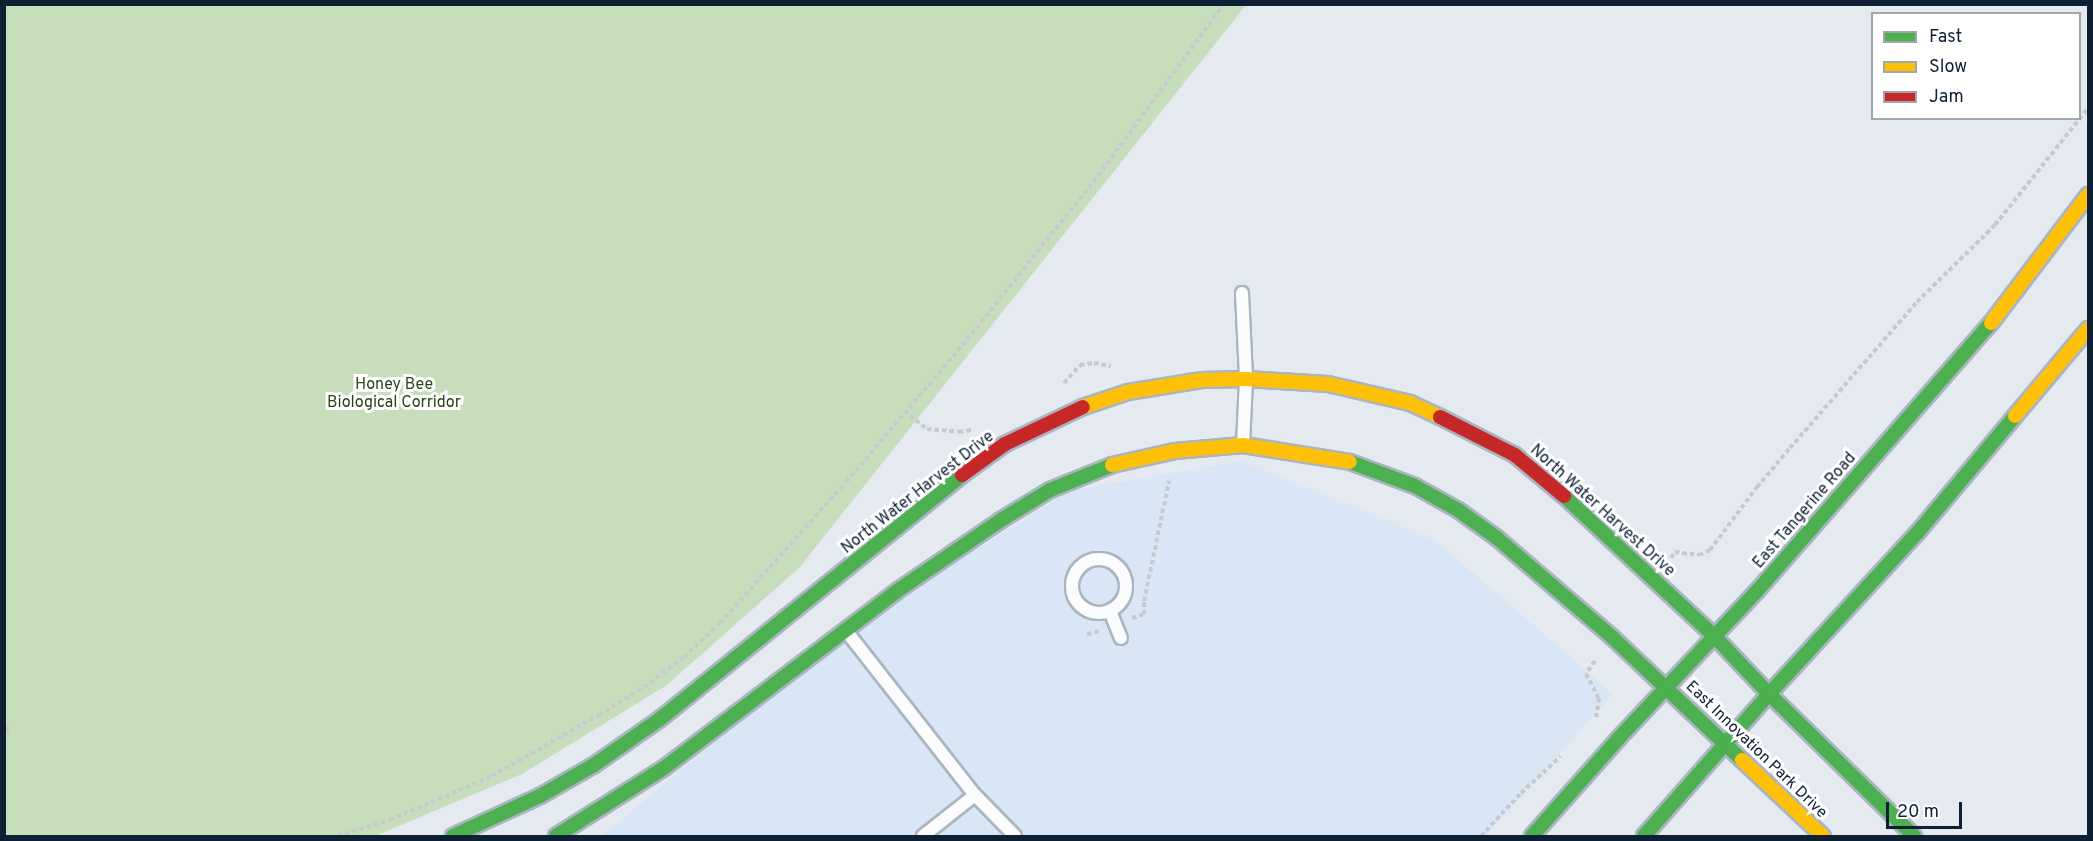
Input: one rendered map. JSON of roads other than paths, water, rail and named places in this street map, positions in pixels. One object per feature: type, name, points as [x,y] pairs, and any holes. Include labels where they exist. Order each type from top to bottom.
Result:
[{"type":"street","name":"East Tangerine Road","points":[[1532,837],[1846,491],[1986,329],[2088,195]]},
{"type":"street","points":[[1644,837],[1769,694],[1918,532],[2088,329]]},
{"type":"street","name":"North Water Harvest Drive","points":[[453,837],[540,796],[594,765],[660,719],[968,470],[1005,444],[1089,404],[1128,392],[1202,380],[1246,379],[1328,384],[1369,392],[1410,403],[1482,436],[1515,455],[1548,481],[1715,637],[1769,694]]},
{"type":"street","points":[[556,837],[664,768],[844,629],[950,554],[1050,490],[1112,465],[1175,451],[1243,445],[1335,458],[1385,473],[1441,500],[1497,538],[1666,688]]},
{"type":"street","name":"East Innovation Park Drive","points":[[1666,688],[1823,837]]},
{"type":"street","points":[[1769,694],[1914,837]]},
{"type":"lane","points":[[1242,293],[1246,379],[1243,445]]},
{"type":"lane","points":[[1101,558],[1113,562],[1122,570],[1126,581],[1125,593],[1120,604],[1110,611],[1098,613],[1086,610],[1077,601],[1072,590],[1073,578],[1079,567],[1089,560],[1101,558]]},
{"type":"lane","points":[[1110,611],[1121,638]]},
{"type":"lane","points":[[844,629],[975,795],[1016,837]]},
{"type":"lane","points":[[923,837],[975,795]]},
{"type":"park label","name":"Honey Bee Biological Corridor","points":[[394,394]]}]
